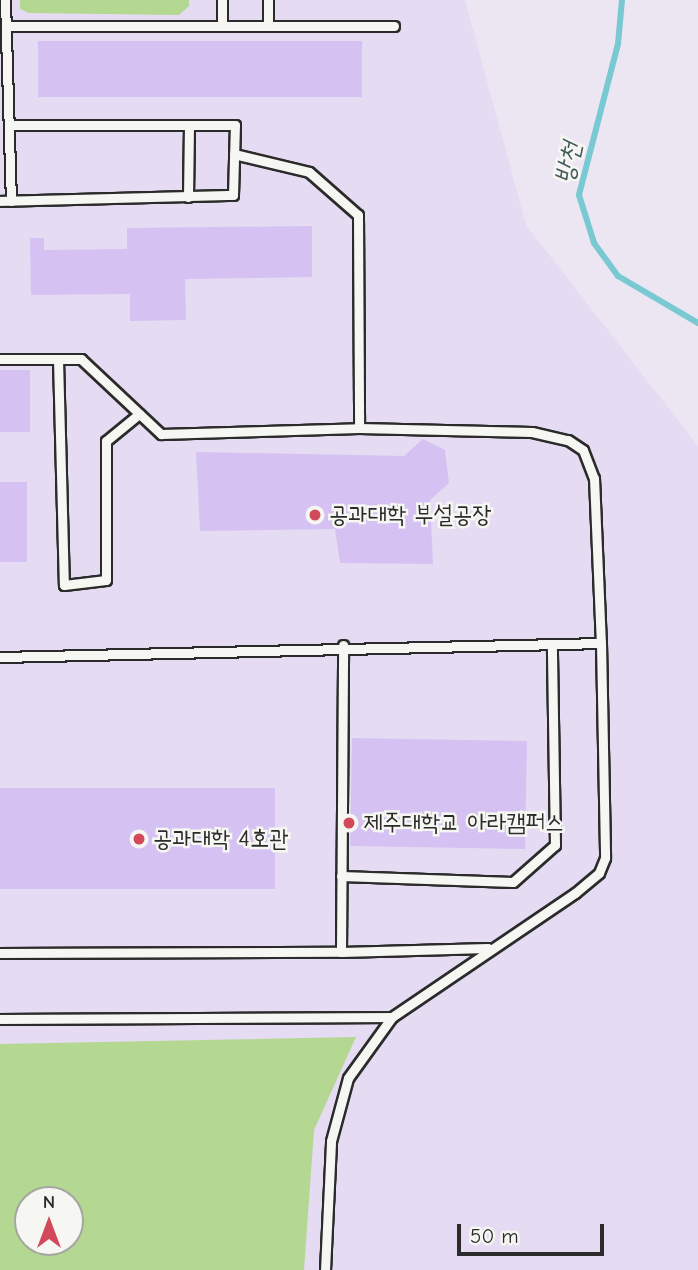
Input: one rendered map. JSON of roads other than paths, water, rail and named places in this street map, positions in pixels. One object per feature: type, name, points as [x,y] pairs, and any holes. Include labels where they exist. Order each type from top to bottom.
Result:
[{"type":"lane","points":[[5,0],[11,201]]},
{"type":"lane","points":[[222,0],[222,26]]},
{"type":"lane","points":[[268,0],[268,26]]},
{"type":"lane","points":[[6,26],[394,26]]},
{"type":"lane","points":[[0,201],[233,195],[235,125],[9,125]]},
{"type":"lane","points":[[188,197],[189,125]]},
{"type":"lane","points":[[234,154],[309,173],[331,185],[358,215],[359,428]]},
{"type":"lane","points":[[0,359],[81,359],[161,434],[359,428],[532,432],[555,435],[583,450],[597,504],[602,866],[575,893],[488,948],[392,1017],[348,1078],[331,1142],[326,1270]]},
{"type":"lane","points":[[58,359],[64,585],[106,580],[106,442],[139,414]]},
{"type":"lane","points":[[0,657],[343,645],[601,643]]},
{"type":"lane","points":[[341,951],[343,645]]},
{"type":"lane","points":[[341,876],[513,882],[555,845],[552,645]]},
{"type":"lane","points":[[0,953],[488,948]]},
{"type":"lane","points":[[0,1019],[392,1017]]},
{"type":"waterway","name":"방천","points":[[622,0],[618,44],[579,195],[594,243],[618,276],[698,323]]},
{"type":"place","name":"공과대학 부설공장","points":[[315,515]]},
{"type":"place","name":"제주대학교 아라캠퍼스","points":[[349,823]]},
{"type":"place","name":"공과대학 4호관","points":[[139,839]]}]
